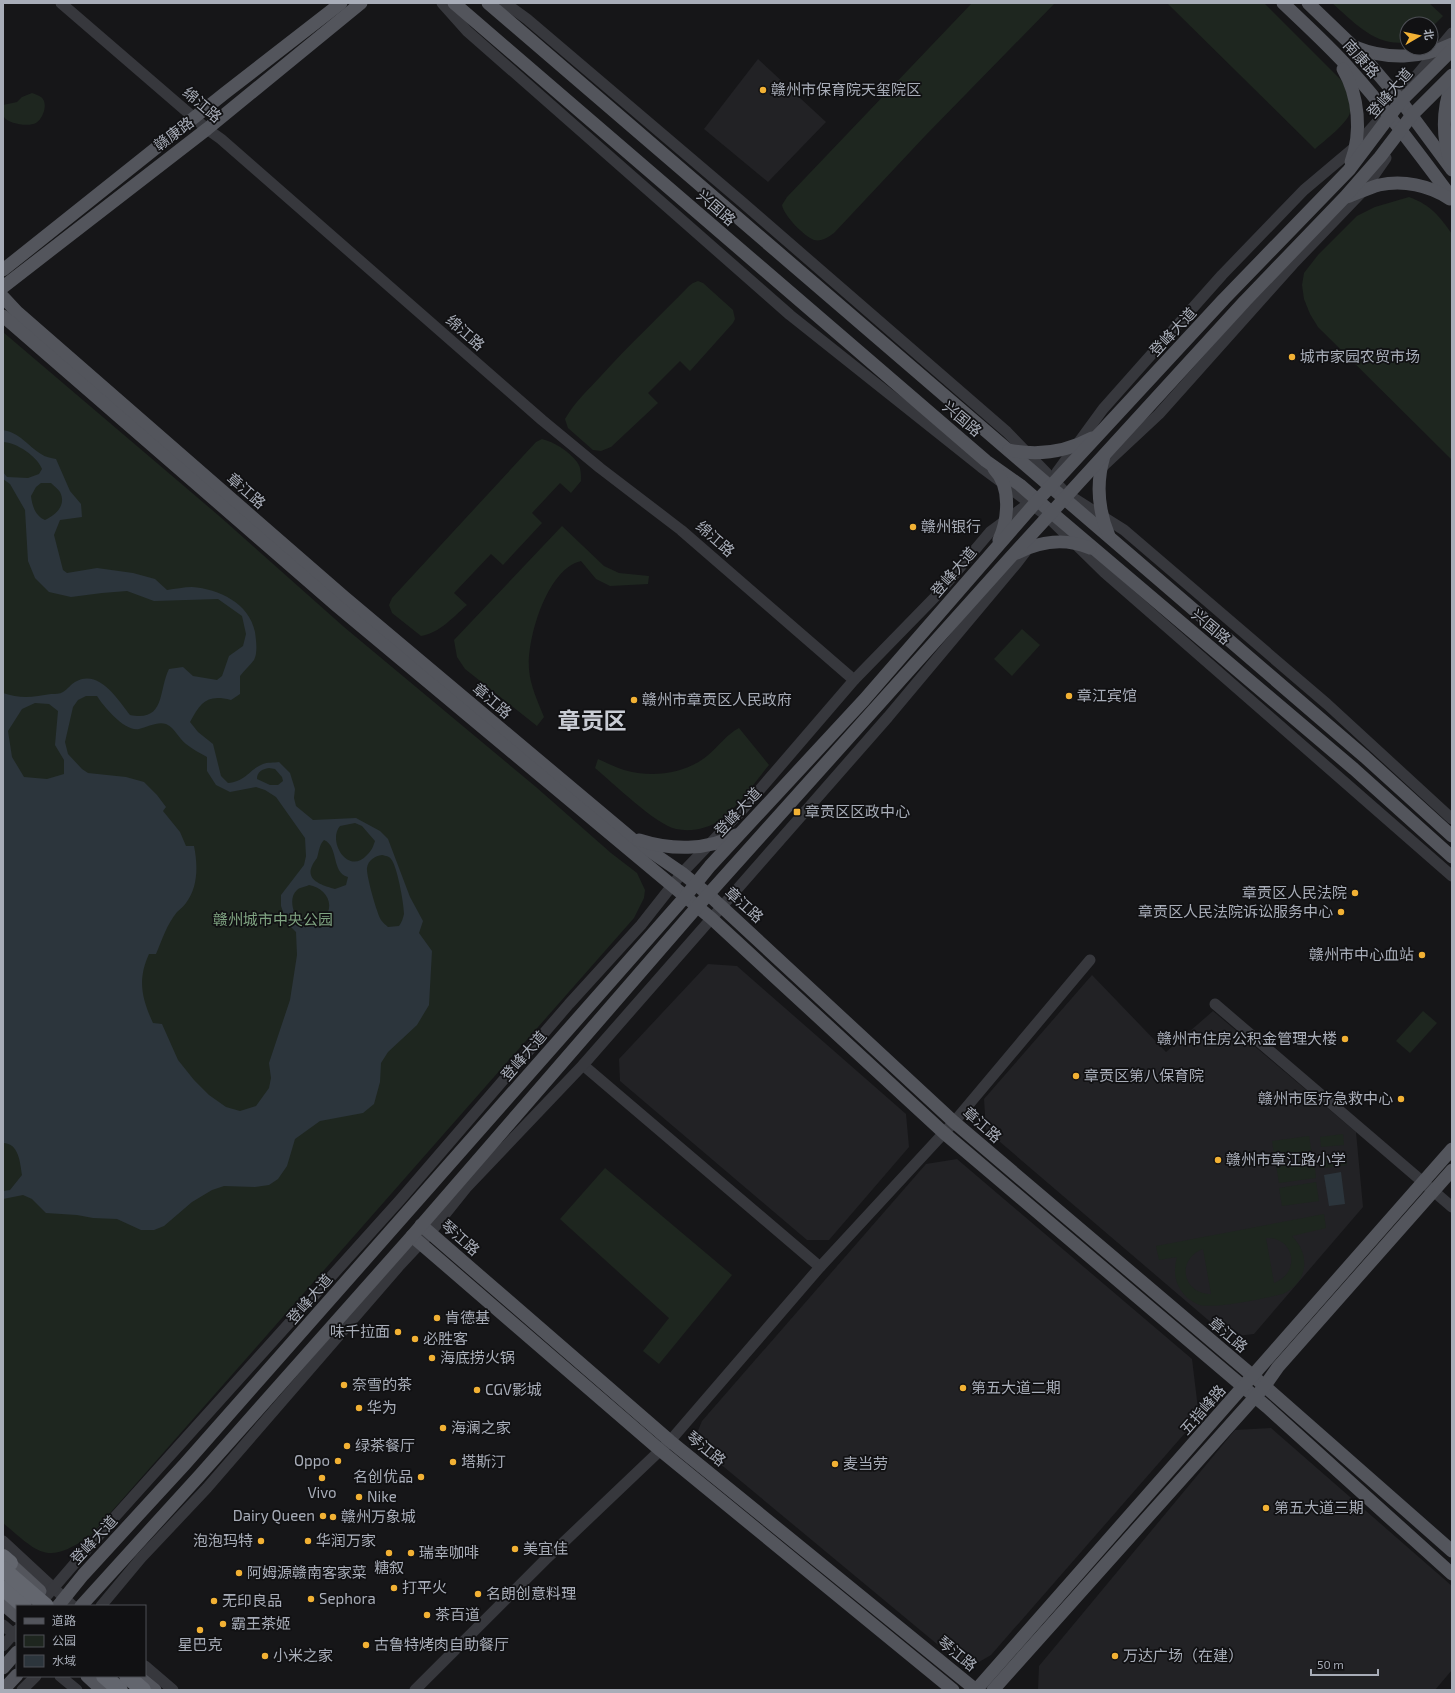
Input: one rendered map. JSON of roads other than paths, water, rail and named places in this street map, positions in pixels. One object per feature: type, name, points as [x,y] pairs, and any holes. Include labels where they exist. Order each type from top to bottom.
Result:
[{"type":"highway","points":[[5,1561],[46,1599]]},
{"type":"highway","points":[[3,1588],[23,1605]]},
{"type":"highway","points":[[105,1677],[120,1690]]},
{"type":"highway","points":[[128,1677],[143,1690]]},
{"type":"main road","name":"赣康路","points":[[3,270],[340,3]]},
{"type":"main road","name":"兴国路","points":[[452,3],[466,13],[986,461],[1020,485],[1034,502],[1098,551],[1354,769],[1452,857]]},
{"type":"main road","name":"兴国路","points":[[488,3],[503,9],[735,216],[1008,450],[1051,483],[1110,538],[1365,757],[1452,836]]},
{"type":"main road","points":[[494,3],[503,9]]},
{"type":"main road","name":"南康路","points":[[1283,3],[1332,50],[1388,114],[1452,200]]},
{"type":"main road","name":"南康路","points":[[1308,3],[1353,46],[1400,99],[1452,170]]},
{"type":"main road","name":"赣康路","points":[[3,287],[207,129],[359,5]]},
{"type":"main road","points":[[1439,50],[1452,44]]},
{"type":"main road","points":[[1353,46],[1374,54],[1397,57],[1408,56]]},
{"type":"main road","points":[[1332,50],[1345,72],[1354,96],[1357,120],[1355,147],[1349,170]]},
{"type":"main road","name":"登峰大道","points":[[63,1604],[83,1575],[186,1464],[685,897],[710,866],[864,700],[1034,502],[1102,432],[1224,299],[1349,170],[1400,99],[1452,50]]},
{"type":"main road","points":[[1452,82],[1446,103],[1444,124],[1446,146],[1452,166]]},
{"type":"main road","name":"登峰大道","points":[[82,1605],[416,1240],[697,907],[1009,559],[1051,515],[1245,301],[1345,197],[1402,132],[1413,117],[1452,82]]},
{"type":"main road","points":[[1345,197],[1389,183],[1410,184],[1430,188],[1452,200]]},
{"type":"main road","name":"章江路","points":[[3,297],[28,322],[344,597],[631,838],[696,884],[954,1122],[1253,1376],[1452,1551]]},
{"type":"main road","name":"章江路","points":[[5,319],[336,605],[711,918],[944,1133],[1255,1397],[1452,1574]]},
{"type":"main road","points":[[1008,450],[1026,453],[1049,453],[1077,446],[1102,432]]},
{"type":"main road","points":[[1105,454],[1101,468],[1099,493],[1102,518],[1110,538]]},
{"type":"main road","points":[[986,461],[997,472],[1002,481],[1006,503],[1005,522],[1002,534],[992,552]]},
{"type":"main road","points":[[1009,559],[1029,548],[1049,542],[1075,544],[1098,551]]},
{"type":"main road","points":[[631,838],[661,845],[681,847],[709,845],[724,840],[743,830]]},
{"type":"main road","name":"五指峰路","points":[[976,1690],[1452,1149]]},
{"type":"main road","name":"五指峰路","points":[[993,1690],[1264,1387],[1278,1366],[1452,1170]]},
{"type":"main road","name":"琴江路","points":[[425,1229],[670,1441],[976,1690]]},
{"type":"main road","name":"琴江路","points":[[416,1240],[660,1450],[953,1690]]},
{"type":"main road","points":[[46,1599],[63,1604]]},
{"type":"main road","points":[[3,1604],[16,1615]]},
{"type":"main road","points":[[3,1668],[16,1653]]},
{"type":"main road","points":[[3,1690],[16,1676]]},
{"type":"main road","points":[[88,1677],[102,1690]]},
{"type":"main road","points":[[139,1677],[155,1690]]},
{"type":"street","name":"绵江路","points":[[61,3],[194,118],[227,144],[542,420],[600,468],[682,530],[854,680]]},
{"type":"street","points":[[3,1541],[46,1599],[113,1519],[400,1200],[569,1004],[641,925],[682,873],[744,808],[854,680],[935,597],[990,532],[1034,502],[1002,481],[790,315],[467,31],[442,3]]},
{"type":"street","points":[[503,9],[533,24],[742,202],[1007,432],[1051,483],[1103,409],[1222,275],[1304,190],[1355,147],[1388,114]]},
{"type":"street","points":[[1439,49],[1452,33]]},
{"type":"street","points":[[1400,99],[1433,56]]},
{"type":"street","points":[[1402,132],[1362,191],[1293,264],[1159,414],[1101,468],[1067,497],[1124,530],[1327,704],[1452,819]]},
{"type":"street","points":[[425,1229],[466,1188],[582,1065],[888,717],[1018,563],[1051,515],[1075,544],[1104,572],[1452,876]]},
{"type":"street","points":[[415,1690],[545,1560],[670,1441],[820,1267],[954,1122],[1090,960]]},
{"type":"street","points":[[1215,1004],[1452,1207]]},
{"type":"street","points":[[582,1065],[820,1267]]},
{"type":"street","points":[[102,1605],[141,1558],[207,1488],[395,1271],[416,1240]]},
{"type":"street","points":[[3,1625],[16,1634],[3,1646]]},
{"type":"street","points":[[146,1667],[173,1690]]},
{"type":"street","points":[[22,1690],[35,1677]]},
{"type":"street","points":[[61,1677],[77,1690]]},
{"type":"water","points":[[3,430],[19,437],[43,455],[56,459],[70,491],[81,504],[82,517],[60,520],[54,535],[63,570],[67,573],[97,568],[133,573],[155,579],[167,590],[189,587],[202,588],[222,594],[231,599],[246,613],[252,622],[255,632],[256,650],[254,660],[240,676],[240,694],[231,700],[216,698],[206,701],[201,705],[190,722],[198,732],[213,744],[221,776],[228,783],[243,778],[258,766],[266,763],[279,762],[290,773],[295,789],[294,798],[296,806],[313,820],[356,818],[380,831],[388,839],[410,897],[423,921],[419,933],[432,951],[429,1005],[417,1025],[388,1052],[381,1063],[380,1082],[374,1104],[363,1113],[320,1121],[295,1139],[287,1166],[278,1179],[269,1185],[255,1187],[224,1186],[212,1190],[192,1202],[164,1226],[154,1230],[141,1230],[117,1219],[46,1213],[32,1199],[23,1195],[3,1199],[3,1191],[10,1190],[22,1175],[16,1150],[12,1146],[3,1143],[3,693],[27,697],[59,694],[75,682],[84,679],[92,679],[100,682],[114,694],[130,715],[142,716],[150,714],[159,703],[169,669],[183,667],[193,676],[217,680],[222,676],[229,656],[243,646],[246,634],[242,616],[218,599],[154,601],[127,591],[71,597],[49,592],[35,578],[28,561],[25,510],[10,484],[3,479],[3,472],[7,477],[28,478],[39,474],[42,469],[40,464],[26,451],[20,447],[3,442]],"holes":[[[41,483],[51,483],[60,492],[62,497],[61,506],[56,513],[45,520],[36,513],[31,496],[36,487]],[[86,696],[97,696],[115,718],[128,727],[139,729],[156,724],[166,724],[172,728],[186,744],[207,757],[207,771],[216,785],[230,792],[256,787],[265,790],[276,797],[305,838],[306,856],[304,865],[281,895],[281,906],[287,923],[296,932],[297,955],[290,1000],[269,1063],[271,1078],[269,1088],[256,1106],[240,1111],[226,1107],[209,1095],[194,1080],[178,1060],[162,1024],[153,1023],[146,1006],[142,989],[145,963],[149,954],[156,954],[170,922],[186,903],[193,890],[196,876],[194,846],[186,846],[180,832],[163,811],[166,807],[144,782],[126,777],[88,773],[82,769],[68,754],[65,742],[73,707],[78,700]],[[35,703],[49,704],[58,711],[55,745],[64,760],[64,774],[47,779],[24,777],[12,757],[8,731],[22,709]],[[264,769],[275,769],[282,777],[283,781],[278,785],[270,785],[257,779],[260,771]],[[355,823],[362,826],[375,841],[367,855],[360,860],[353,861],[347,859],[338,847],[336,840],[337,832],[340,826]],[[324,840],[329,843],[334,853],[339,870],[343,875],[348,877],[346,885],[335,889],[317,882],[311,876],[312,866],[317,858],[321,844]],[[382,855],[389,857],[396,869],[404,909],[402,922],[399,926],[388,927],[379,916],[367,872],[370,861],[377,856]],[[309,885],[314,886],[322,891],[328,898],[328,912],[319,922],[301,922],[298,919],[292,902],[294,893]]]},
{"type":"water","points":[[1341,1172],[1345,1204],[1329,1206],[1324,1175]]},
{"type":"place","name":"赣州市保育院天玺院区","points":[[763,90]]},
{"type":"place","name":"城市家园农贸市场","points":[[1292,357]]},
{"type":"place","name":"赣州银行","points":[[913,527]]},
{"type":"place","name":"章江宾馆","points":[[1069,696]]},
{"type":"place","name":"赣州市章贡区人民政府","points":[[634,700]]},
{"type":"place","name":"章贡区区政中心","points":[[797,812]]},
{"type":"place","name":"章贡区人民法院","points":[[1355,893]]},
{"type":"place","name":"章贡区人民法院诉讼服务中心","points":[[1341,912]]},
{"type":"place","name":"赣州市中心血站","points":[[1422,955]]},
{"type":"place","name":"赣州市住房公积金管理大楼","points":[[1345,1039]]},
{"type":"place","name":"章贡区第八保育院","points":[[1076,1076]]},
{"type":"place","name":"赣州市医疗急救中心","points":[[1401,1099]]},
{"type":"place","name":"赣州市章江路小学","points":[[1218,1160]]},
{"type":"place","name":"肯德基","points":[[437,1318]]},
{"type":"place","name":"味千拉面","points":[[398,1332]]},
{"type":"place","name":"必胜客","points":[[415,1339]]},
{"type":"place","name":"海底捞火锅","points":[[432,1358]]},
{"type":"place","name":"奈雪的茶","points":[[344,1385]]},
{"type":"place","name":"第五大道二期","points":[[963,1388]]},
{"type":"place","name":"CGV影城","points":[[477,1390]]},
{"type":"place","name":"华为","points":[[359,1408]]},
{"type":"place","name":"海澜之家","points":[[443,1428]]},
{"type":"place","name":"绿茶餐厅","points":[[347,1446]]},
{"type":"place","name":"Oppo","points":[[338,1461]]},
{"type":"place","name":"塔斯汀","points":[[453,1462]]},
{"type":"place","name":"麦当劳","points":[[835,1464]]},
{"type":"place","name":"名创优品","points":[[421,1477]]},
{"type":"place","name":"Vivo","points":[[322,1478]]},
{"type":"place","name":"Nike","points":[[359,1497]]},
{"type":"place","name":"第五大道三期","points":[[1266,1508]]},
{"type":"place","name":"Dairy Queen","points":[[323,1516]]},
{"type":"place","name":"赣州万象城","points":[[333,1517]]},
{"type":"place","name":"泡泡玛特","points":[[261,1541]]},
{"type":"place","name":"华润万家","points":[[308,1541]]},
{"type":"place","name":"美宜佳","points":[[515,1549]]},
{"type":"place","name":"糖叙","points":[[389,1553]]},
{"type":"place","name":"瑞幸咖啡","points":[[411,1553]]},
{"type":"place","name":"阿姆源赣南客家菜","points":[[239,1573]]},
{"type":"place","name":"打平火","points":[[394,1588]]},
{"type":"place","name":"名朗创意料理","points":[[478,1594]]},
{"type":"place","name":"Sephora","points":[[311,1599]]},
{"type":"place","name":"无印良品","points":[[214,1601]]},
{"type":"place","name":"茶百道","points":[[427,1615]]},
{"type":"place","name":"霸王茶姬","points":[[223,1624]]},
{"type":"place","name":"星巴克","points":[[200,1630]]},
{"type":"place","name":"古鲁特烤肉自助餐厅","points":[[366,1645]]},
{"type":"place","name":"小米之家","points":[[265,1656]]},
{"type":"place","name":"万达广场（在建）","points":[[1115,1656]]},
{"type":"district","name":"章贡区","points":[[592,721]]},
{"type":"park label","name":"赣州城市中央公园","points":[[273,920]]}]
